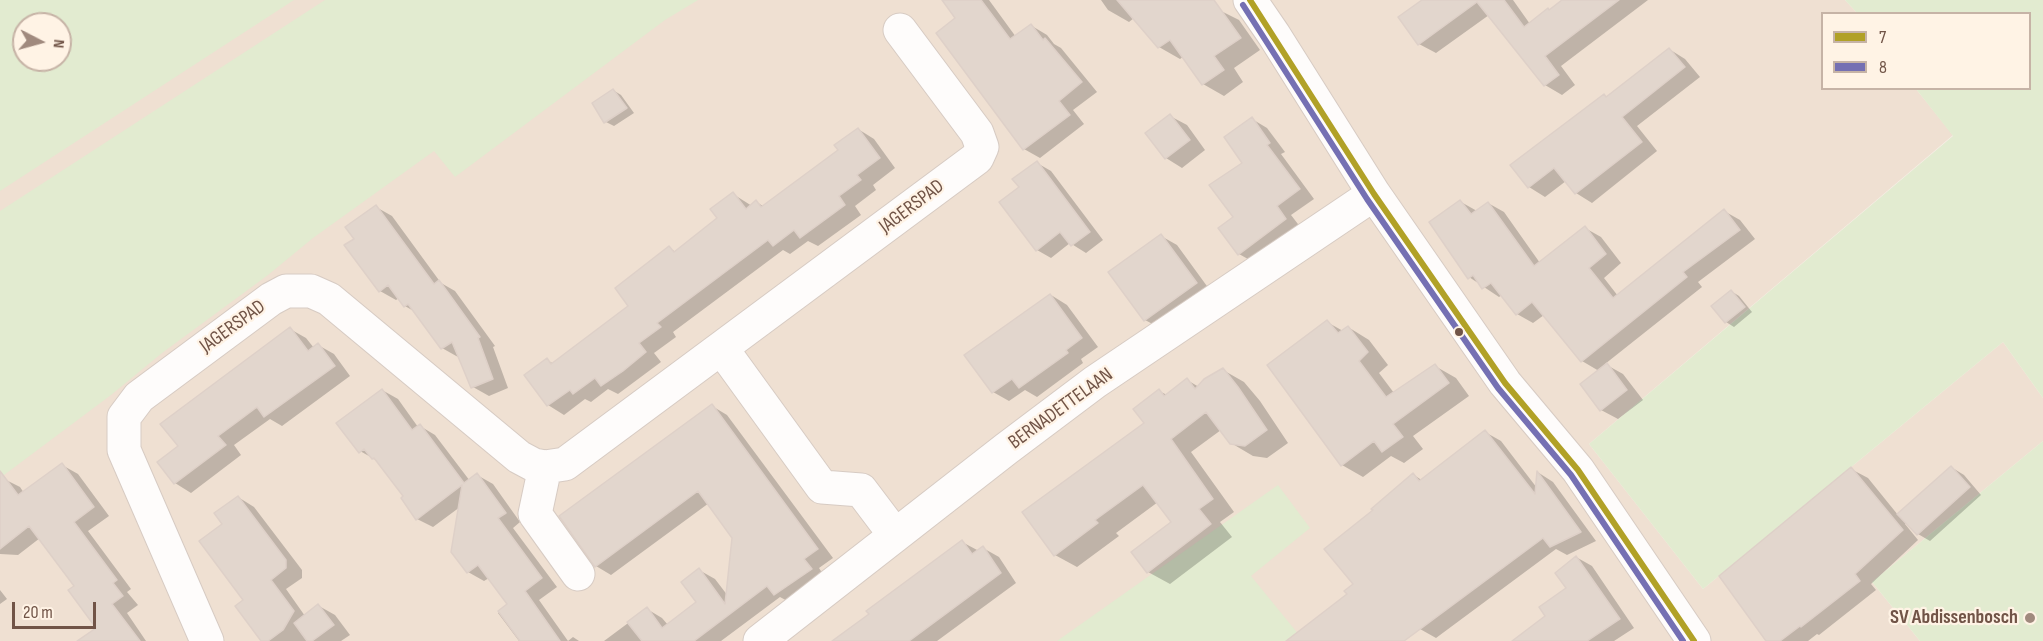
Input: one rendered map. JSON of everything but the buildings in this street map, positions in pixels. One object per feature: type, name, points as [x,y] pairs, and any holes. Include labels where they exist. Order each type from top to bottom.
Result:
[{"type":"street","points":[[1250,0],[1374,194],[1505,383],[1578,470],[1680,636]]},
{"type":"street","name":"JAGERSPAD","points":[[207,641],[124,450],[124,417],[139,397],[271,300],[286,291],[311,291],[328,299],[519,458],[545,467],[565,464],[722,350],[977,158],[982,147],[977,133],[900,30]]},
{"type":"street","name":"BERNADETTELAAN","points":[[760,641],[1095,382],[1374,194]]},
{"type":"street","points":[[722,350],[822,487],[861,490],[895,535]]},
{"type":"street","points":[[545,467],[535,514],[578,574]]},
{"type":"shaded area","points":[[0,0],[1845,0],[1856,12],[1821,12],[1821,90],[1917,90],[1953,135],[1589,444],[1703,589],[2003,342],[2043,398],[2043,441],[1872,582],[1920,641],[0,641]]},
{"type":"green space","points":[[0,0],[294,0],[0,191]]},
{"type":"green space","points":[[325,0],[698,0],[665,20],[455,177],[434,151],[313,238],[268,275],[162,353],[111,395],[0,478],[0,211]]},
{"type":"green space","points":[[1845,0],[2043,0],[2043,398],[2003,342],[1703,589],[1589,444],[1953,136],[1917,90],[2031,90],[2031,12],[1856,12]]},
{"type":"green space","points":[[2043,441],[2043,641],[1920,641],[1872,582]]},
{"type":"green space","points":[[1278,485],[1310,528],[1251,576],[1304,641],[1057,641]]},
{"type":"transit line","name":"7","points":[[1250,0],[1374,194],[1505,383],[1578,470],[1694,641]]},
{"type":"transit line","name":"8","points":[[1243,5],[1367,199],[1498,388],[1571,475],[1683,641]]},
{"type":"place","name":"SV Abdissenbosch","points":[[2030,618]]}]
